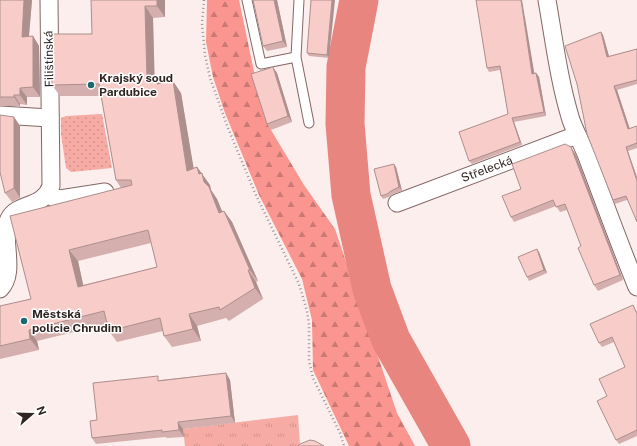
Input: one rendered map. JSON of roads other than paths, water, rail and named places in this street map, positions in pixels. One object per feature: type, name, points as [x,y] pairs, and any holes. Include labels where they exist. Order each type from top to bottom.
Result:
[{"type":"street","name":"Filištínská","points":[[48,194],[51,186],[49,0]]},
{"type":"street","points":[[547,0],[557,59],[571,118],[586,154],[621,250],[637,287]]},
{"type":"street","points":[[0,115],[50,118]]},
{"type":"street","name":"Střelecká","points":[[397,203],[577,135]]},
{"type":"street","points":[[0,289],[6,280],[8,269],[7,231],[9,219],[13,214],[41,200],[48,194],[54,198],[60,199],[105,192]]},
{"type":"lane","points":[[247,0],[261,64],[296,57]]},
{"type":"lane","points":[[299,0],[296,57],[310,123]]},
{"type":"waterway","points":[[359,0],[346,67],[345,124],[351,195],[372,289],[391,340],[451,446]]},
{"type":"place","name":"Krajský soud Pardubice","points":[[91,85]]},
{"type":"place","name":"Městská policie Chrudim","points":[[24,321]]}]
